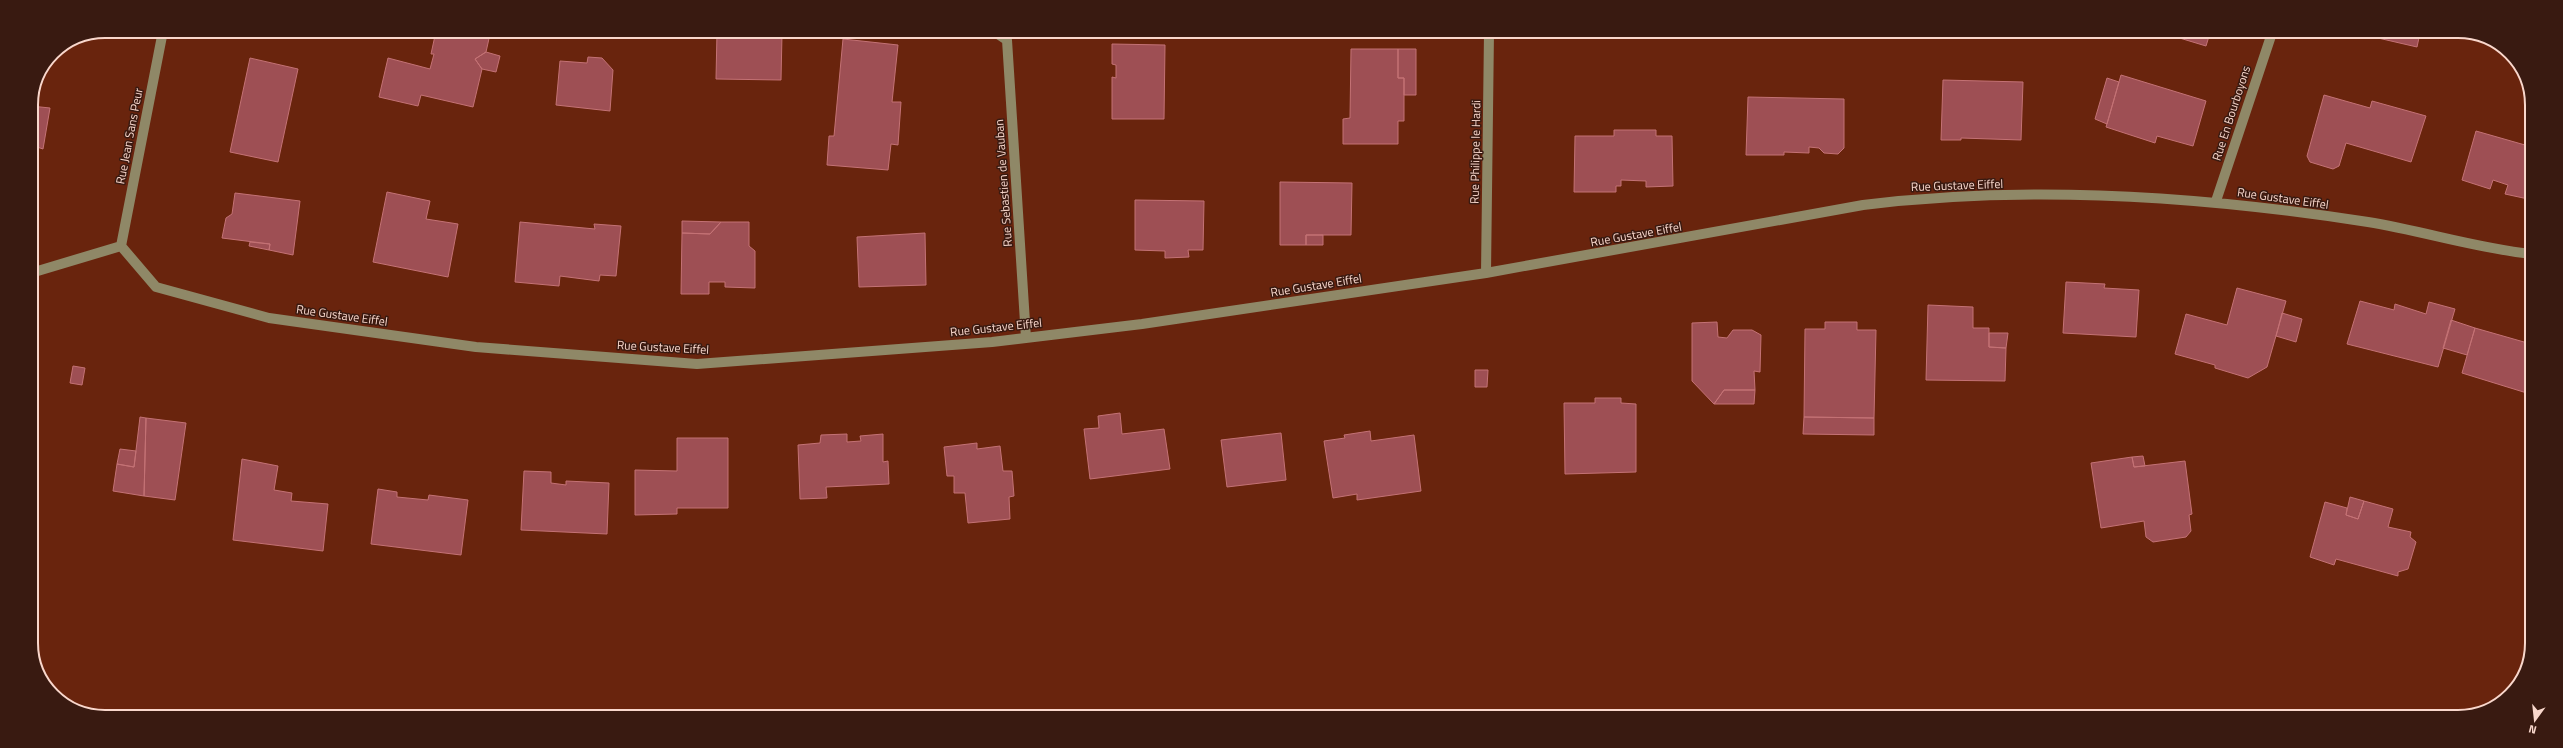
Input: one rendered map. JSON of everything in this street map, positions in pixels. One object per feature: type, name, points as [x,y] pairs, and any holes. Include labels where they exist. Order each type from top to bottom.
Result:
[{"type":"street","name":"Rue Jean Sans Peur","points":[[121,246],[162,38]]},
{"type":"street","name":"Rue Sebastien de Vauban","points":[[1004,38],[1007,40],[1026,338]]},
{"type":"street","name":"Rue Philippe le Hardi","points":[[1486,273],[1489,38]]},
{"type":"street","name":"Rue En Bourboyons","points":[[2216,201],[2270,38]]},
{"type":"street","name":"Rue Gustave Eiffel","points":[[121,246],[156,287],[269,318],[476,347],[697,364],[1026,338],[1142,324],[1486,273],[1863,205],[1925,197],[2069,195],[2216,201],[2369,222],[2525,253]]},
{"type":"street","points":[[38,271],[121,246]]},
{"type":"building","points":[[434,38],[489,38],[486,52],[475,59],[482,69],[473,107],[421,95],[418,106],[379,97],[388,58],[430,69],[434,54],[431,54]]},
{"type":"building","points":[[717,38],[782,38],[781,80],[716,79]]},
{"type":"building","points":[[2180,38],[2208,38],[2206,46]]},
{"type":"building","points":[[2378,38],[2419,38],[2417,47]]},
{"type":"building","points":[[843,39],[898,45],[892,102],[901,102],[898,145],[891,144],[888,170],[827,165],[829,136],[834,136]]},
{"type":"building","points":[[1112,44],[1165,45],[1164,119],[1112,119],[1112,77],[1116,78],[1116,65],[1112,64]]},
{"type":"building","points":[[1351,49],[1398,49],[1398,78],[1404,78],[1404,121],[1398,121],[1398,144],[1343,144],[1343,119],[1350,118]]},
{"type":"building","points":[[1398,49],[1416,49],[1416,95],[1404,95],[1404,78],[1398,78]]},
{"type":"building","points":[[486,52],[500,56],[496,72],[482,69],[475,59]]},
{"type":"building","points":[[588,57],[602,58],[613,70],[610,111],[556,105],[560,61],[587,63]]},
{"type":"building","points":[[250,58],[298,69],[278,162],[230,152]]},
{"type":"building","points":[[2121,75],[2206,101],[2193,146],[2157,136],[2155,143],[2106,127]]},
{"type":"building","points":[[2107,78],[2119,82],[2107,124],[2095,119]]},
{"type":"building","points":[[1943,80],[2023,82],[2021,140],[1961,138],[1961,140],[1941,140]]},
{"type":"building","points":[[2324,95],[2370,108],[2372,101],[2426,116],[2411,162],[2346,143],[2339,166],[2333,169],[2310,162],[2307,156]]},
{"type":"building","points":[[1748,97],[1844,99],[1844,148],[1838,154],[1824,153],[1819,148],[1809,147],[1809,153],[1784,152],[1784,155],[1746,155]]},
{"type":"building","points":[[38,107],[50,108],[43,149],[38,147]]},
{"type":"building","points":[[1614,130],[1656,130],[1656,136],[1672,136],[1673,186],[1646,187],[1646,181],[1621,180],[1621,186],[1616,186],[1616,192],[1574,192],[1575,136],[1614,136]]},
{"type":"building","points":[[2476,131],[2525,145],[2525,198],[2505,194],[2508,185],[2493,180],[2490,189],[2462,180]]},
{"type":"building","points":[[1280,182],[1352,183],[1351,235],[1306,235],[1306,245],[1280,245]]},
{"type":"building","points":[[387,192],[430,201],[426,219],[458,224],[448,277],[373,262]]},
{"type":"building","points":[[235,193],[300,201],[293,255],[269,250],[270,244],[222,238],[226,218],[232,214]]},
{"type":"building","points":[[1135,200],[1204,201],[1203,250],[1188,250],[1189,257],[1165,258],[1165,251],[1135,250]]},
{"type":"building","points":[[682,221],[721,222],[710,234],[682,233]]},
{"type":"building","points":[[520,222],[595,229],[594,224],[621,226],[616,276],[600,275],[599,281],[560,276],[559,286],[515,282]]},
{"type":"building","points":[[721,222],[749,222],[749,246],[755,251],[755,288],[725,287],[725,282],[709,282],[709,294],[681,294],[682,233],[710,234]]},
{"type":"building","points":[[925,233],[926,285],[859,287],[857,237]]},
{"type":"building","points":[[1306,235],[1323,235],[1323,245],[1306,245]]},
{"type":"building","points":[[250,242],[270,244],[269,250],[249,246]]},
{"type":"building","points":[[2066,282],[2105,284],[2104,288],[2139,290],[2136,337],[2063,333]]},
{"type":"building","points":[[2237,288],[2286,301],[2267,367],[2248,378],[2215,368],[2215,365],[2175,354],[2186,314],[2227,325]]},
{"type":"building","points":[[2360,301],[2394,310],[2395,304],[2426,314],[2429,302],[2455,309],[2438,367],[2347,344]]},
{"type":"building","points":[[1928,305],[1973,307],[1973,328],[1989,328],[1989,347],[2006,348],[2005,381],[1926,380]]},
{"type":"building","points":[[2282,313],[2302,319],[2296,342],[2276,336]]},
{"type":"building","points":[[2451,320],[2475,328],[2467,355],[2443,348]]},
{"type":"building","points":[[1717,322],[1718,337],[1727,338],[1733,330],[1752,330],[1761,335],[1760,372],[1754,371],[1755,390],[1724,390],[1714,404],[1692,381],[1692,323]]},
{"type":"building","points":[[1825,322],[1857,322],[1857,330],[1876,330],[1874,418],[1804,417],[1805,329],[1825,329]]},
{"type":"building","points":[[2475,328],[2525,342],[2525,392],[2462,373]]},
{"type":"building","points":[[1989,333],[2008,333],[2006,348],[1989,347]]},
{"type":"building","points":[[73,366],[85,368],[82,385],[70,383]]},
{"type":"building","points":[[1475,370],[1488,370],[1487,387],[1475,387]]},
{"type":"building","points":[[1724,390],[1755,390],[1754,404],[1714,404]]},
{"type":"building","points":[[1595,398],[1621,398],[1621,403],[1636,404],[1636,472],[1565,474],[1564,403],[1595,403]]},
{"type":"building","points":[[1120,413],[1122,434],[1164,429],[1170,469],[1090,479],[1084,429],[1099,428],[1098,416]]},
{"type":"building","points":[[140,417],[146,418],[144,496],[113,491],[117,464],[134,467]]},
{"type":"building","points":[[1804,417],[1874,418],[1874,435],[1803,434]]},
{"type":"building","points":[[146,418],[186,423],[175,500],[144,496]]},
{"type":"building","points":[[1370,431],[1371,441],[1414,435],[1421,491],[1357,500],[1357,494],[1333,498],[1324,441],[1345,438],[1344,435]]},
{"type":"building","points":[[1281,433],[1286,480],[1227,487],[1221,440]]},
{"type":"building","points":[[847,434],[847,442],[861,441],[860,436],[883,434],[883,462],[888,461],[889,484],[826,487],[827,498],[800,499],[798,445],[820,443],[821,435]]},
{"type":"building","points":[[677,438],[728,438],[728,508],[677,508],[677,514],[635,515],[635,470],[677,471]]},
{"type":"building","points":[[977,443],[977,449],[1000,446],[1003,471],[1012,471],[1014,496],[1009,497],[1010,519],[968,523],[965,493],[954,493],[954,476],[947,476],[944,447]]},
{"type":"building","points":[[120,449],[136,451],[134,467],[117,464]]},
{"type":"building","points":[[2143,456],[2145,466],[2134,467],[2132,457]]},
{"type":"building","points":[[2132,457],[2134,467],[2185,461],[2192,514],[2189,515],[2191,531],[2186,537],[2153,542],[2146,537],[2144,521],[2101,528],[2091,463]]},
{"type":"building","points":[[242,459],[278,466],[274,490],[292,493],[291,501],[328,504],[323,551],[233,540]]},
{"type":"building","points":[[524,471],[551,472],[551,483],[566,485],[566,481],[609,483],[607,534],[521,530]]},
{"type":"building","points":[[378,489],[397,492],[397,497],[428,500],[429,495],[468,500],[461,555],[371,544]]},
{"type":"building","points":[[2350,497],[2364,501],[2358,519],[2346,515]]},
{"type":"building","points":[[2364,501],[2393,509],[2388,527],[2411,532],[2410,537],[2416,542],[2408,569],[2398,572],[2398,576],[2336,559],[2334,565],[2310,557],[2325,502],[2347,508],[2346,515],[2358,519]]}]
